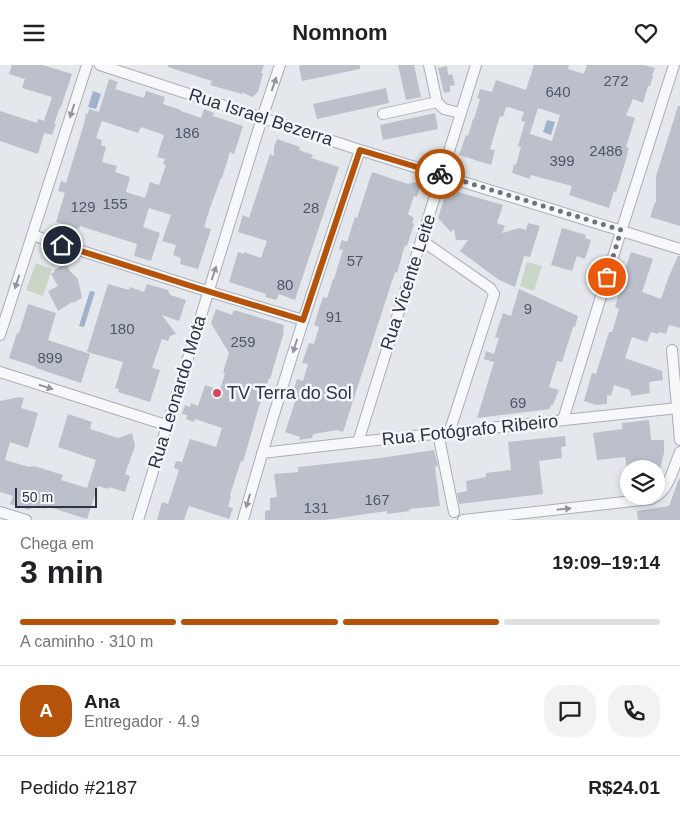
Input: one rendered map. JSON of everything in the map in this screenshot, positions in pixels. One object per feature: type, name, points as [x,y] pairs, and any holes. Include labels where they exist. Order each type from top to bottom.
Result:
[{"type":"street","points":[[0,335],[87,65]]},
{"type":"street","name":"Rua Israel Bezerra","points":[[100,65],[360,150],[680,249]]},
{"type":"street","name":"Rua Leonardo Mota","points":[[138,520],[166,425],[280,65]]},
{"type":"street","points":[[429,65],[437,102],[444,109],[460,113]]},
{"type":"street","name":"Rua Vicente Leite","points":[[358,442],[476,65]]},
{"type":"street","points":[[563,420],[674,65]]},
{"type":"street","points":[[383,114],[437,102]]},
{"type":"street","points":[[243,520],[303,320],[360,150]]},
{"type":"street","points":[[32,235],[303,320]]},
{"type":"street","points":[[421,239],[490,288],[494,294],[449,433]]},
{"type":"street","points":[[672,350],[680,440]]},
{"type":"street","points":[[0,372],[166,425]]},
{"type":"street","name":"Rua Fotógrafo Ribeiro","points":[[262,453],[678,408]]},
{"type":"street","points":[[440,443],[454,512]]},
{"type":"street","points":[[665,486],[680,452]]},
{"type":"street","points":[[463,520],[620,502]]},
{"type":"street","points":[[0,512],[26,520]]},
{"type":"green space","points":[[527,262],[542,266],[534,291],[520,286]]},
{"type":"green space","points":[[36,263],[52,269],[43,296],[26,290]]},
{"type":"water","points":[[93,91],[101,94],[96,109],[88,107]]},
{"type":"water","points":[[547,120],[555,122],[551,135],[543,132]]},
{"type":"water","points":[[90,291],[95,292],[84,327],[79,326]]},
{"type":"building","points":[[12,65],[43,65],[72,74],[54,124],[56,124],[52,135],[44,133],[38,154],[0,141],[0,111],[37,123],[38,119],[44,121],[52,97],[22,88],[25,79],[9,74]]},
{"type":"building","points":[[168,65],[264,65],[258,92],[252,97],[242,92],[242,94],[210,85],[212,81],[168,67]]},
{"type":"building","points":[[360,65],[360,69],[302,81],[299,66]]},
{"type":"building","points":[[398,65],[414,65],[421,97],[406,100]]},
{"type":"building","points":[[534,65],[569,65],[568,69],[584,74],[587,65],[644,65],[655,68],[643,103],[633,99],[626,115],[635,118],[626,147],[629,148],[628,153],[609,208],[569,195],[572,186],[531,175],[530,179],[512,173],[521,147],[518,146],[525,122],[521,121],[524,112],[506,107],[503,117],[500,116],[490,149],[495,150],[491,165],[459,155],[474,119],[480,99],[477,98],[480,89],[492,92],[496,80],[526,90]],"holes":[[[538,108],[560,115],[552,141],[530,134]]]},
{"type":"building","points":[[447,66],[448,75],[452,74],[455,85],[450,86],[450,92],[444,93],[438,68]]},
{"type":"building","points":[[109,79],[118,82],[115,89],[144,98],[146,91],[165,97],[163,104],[181,111],[201,118],[204,109],[214,113],[213,116],[243,126],[234,154],[230,152],[204,227],[211,229],[198,269],[180,264],[181,258],[173,255],[176,245],[162,241],[171,215],[149,208],[143,227],[160,233],[151,261],[134,256],[137,244],[80,226],[79,229],[56,222],[65,193],[58,191],[61,181],[66,183],[86,113],[88,114],[89,109],[99,112]],"holes":[[[102,121],[138,133],[141,127],[164,135],[157,157],[165,159],[163,164],[166,165],[159,185],[150,182],[145,198],[126,192],[130,177],[115,172],[117,166],[102,162],[106,147],[101,145],[102,140],[96,138]]]},
{"type":"building","points":[[386,88],[389,103],[317,119],[313,104]]},
{"type":"building","points":[[678,106],[680,106],[680,226],[650,217],[656,203],[656,176]]},
{"type":"building","points":[[435,113],[438,129],[383,140],[380,125]]},
{"type":"building","points":[[277,139],[300,147],[299,150],[313,155],[311,158],[339,167],[295,300],[279,294],[276,300],[265,297],[266,294],[229,282],[238,252],[244,254],[244,252],[261,258],[267,241],[238,232],[243,215],[249,218],[270,154],[274,156],[274,147]]},
{"type":"building","points":[[372,172],[408,184],[415,182],[421,184],[417,197],[414,196],[408,214],[414,218],[412,223],[414,224],[407,246],[405,245],[397,273],[395,272],[343,432],[337,430],[313,434],[312,438],[299,440],[300,437],[285,432],[298,393],[293,391],[297,379],[303,381],[308,364],[302,363],[309,343],[314,344],[319,327],[314,325],[323,297],[327,298],[343,250],[339,249],[342,240],[347,242]]},
{"type":"building","points":[[451,190],[503,205],[497,223],[505,226],[502,233],[519,228],[526,230],[528,223],[540,226],[530,257],[524,256],[515,287],[499,280],[460,251],[468,240],[456,240],[454,229],[451,232],[438,218],[446,193]]},
{"type":"building","points":[[562,228],[586,235],[585,238],[591,240],[585,259],[577,256],[572,271],[551,265]]},
{"type":"building","points":[[631,252],[653,259],[642,292],[661,299],[669,276],[678,256],[680,256],[680,328],[669,325],[666,334],[651,332],[647,342],[632,337],[625,358],[662,371],[663,380],[649,382],[650,393],[631,396],[630,390],[614,385],[611,396],[607,395],[607,404],[596,405],[584,401],[592,373],[596,374],[609,332],[612,332],[619,309],[615,307]]},
{"type":"building","points":[[66,263],[70,271],[78,279],[82,298],[58,311],[48,291],[58,286],[51,274]]},
{"type":"building","points":[[108,284],[129,290],[130,287],[144,292],[147,284],[168,290],[170,295],[186,300],[179,321],[162,315],[176,334],[170,336],[168,341],[162,339],[152,368],[160,370],[150,402],[118,392],[119,389],[115,388],[123,362],[87,352]]},
{"type":"building","points":[[519,289],[578,316],[562,362],[557,361],[549,387],[559,390],[550,409],[477,418],[494,362],[484,359],[486,351],[494,354],[499,338],[495,337],[503,313],[511,316]]},
{"type":"building","points":[[28,304],[56,313],[48,340],[90,354],[81,383],[9,358]]},
{"type":"building","points":[[216,309],[232,315],[234,310],[284,325],[284,332],[243,462],[241,461],[230,495],[228,507],[233,508],[229,519],[189,506],[184,520],[157,520],[162,502],[168,504],[179,470],[174,468],[176,461],[182,462],[190,439],[216,447],[222,428],[195,419],[194,422],[186,419],[187,415],[182,414],[185,405],[190,407],[191,403],[198,406],[205,385],[220,390],[229,353],[211,323]]},
{"type":"building","points":[[19,397],[24,398],[21,408],[38,413],[28,448],[10,442],[5,460],[63,475],[61,480],[87,488],[96,460],[58,447],[68,414],[92,422],[90,429],[118,438],[132,433],[135,446],[125,474],[130,476],[125,492],[98,486],[87,519],[46,506],[46,509],[32,505],[30,510],[10,504],[13,496],[0,492],[0,401]]},
{"type":"building","points":[[649,420],[651,440],[664,440],[662,460],[626,460],[625,457],[597,460],[593,433],[622,429],[622,423]]},
{"type":"building","points":[[565,436],[566,446],[561,447],[562,458],[539,461],[543,494],[459,504],[457,493],[467,491],[466,481],[486,477],[486,473],[511,470],[508,442]]},
{"type":"building","points":[[434,450],[438,466],[435,467],[440,506],[409,509],[410,511],[387,514],[387,511],[325,520],[265,520],[265,511],[270,510],[270,498],[277,497],[274,474],[298,472],[298,467]]},
{"type":"building","points":[[679,479],[680,520],[638,520],[637,511],[669,506]]},
{"type":"way so far","points":[[440,174],[621,230],[607,277]]},
{"type":"place","name":"TV Terra do Sol","points":[[217,393]]},
{"type":"route","points":[[62,245],[303,320],[360,150],[440,174]]}]
